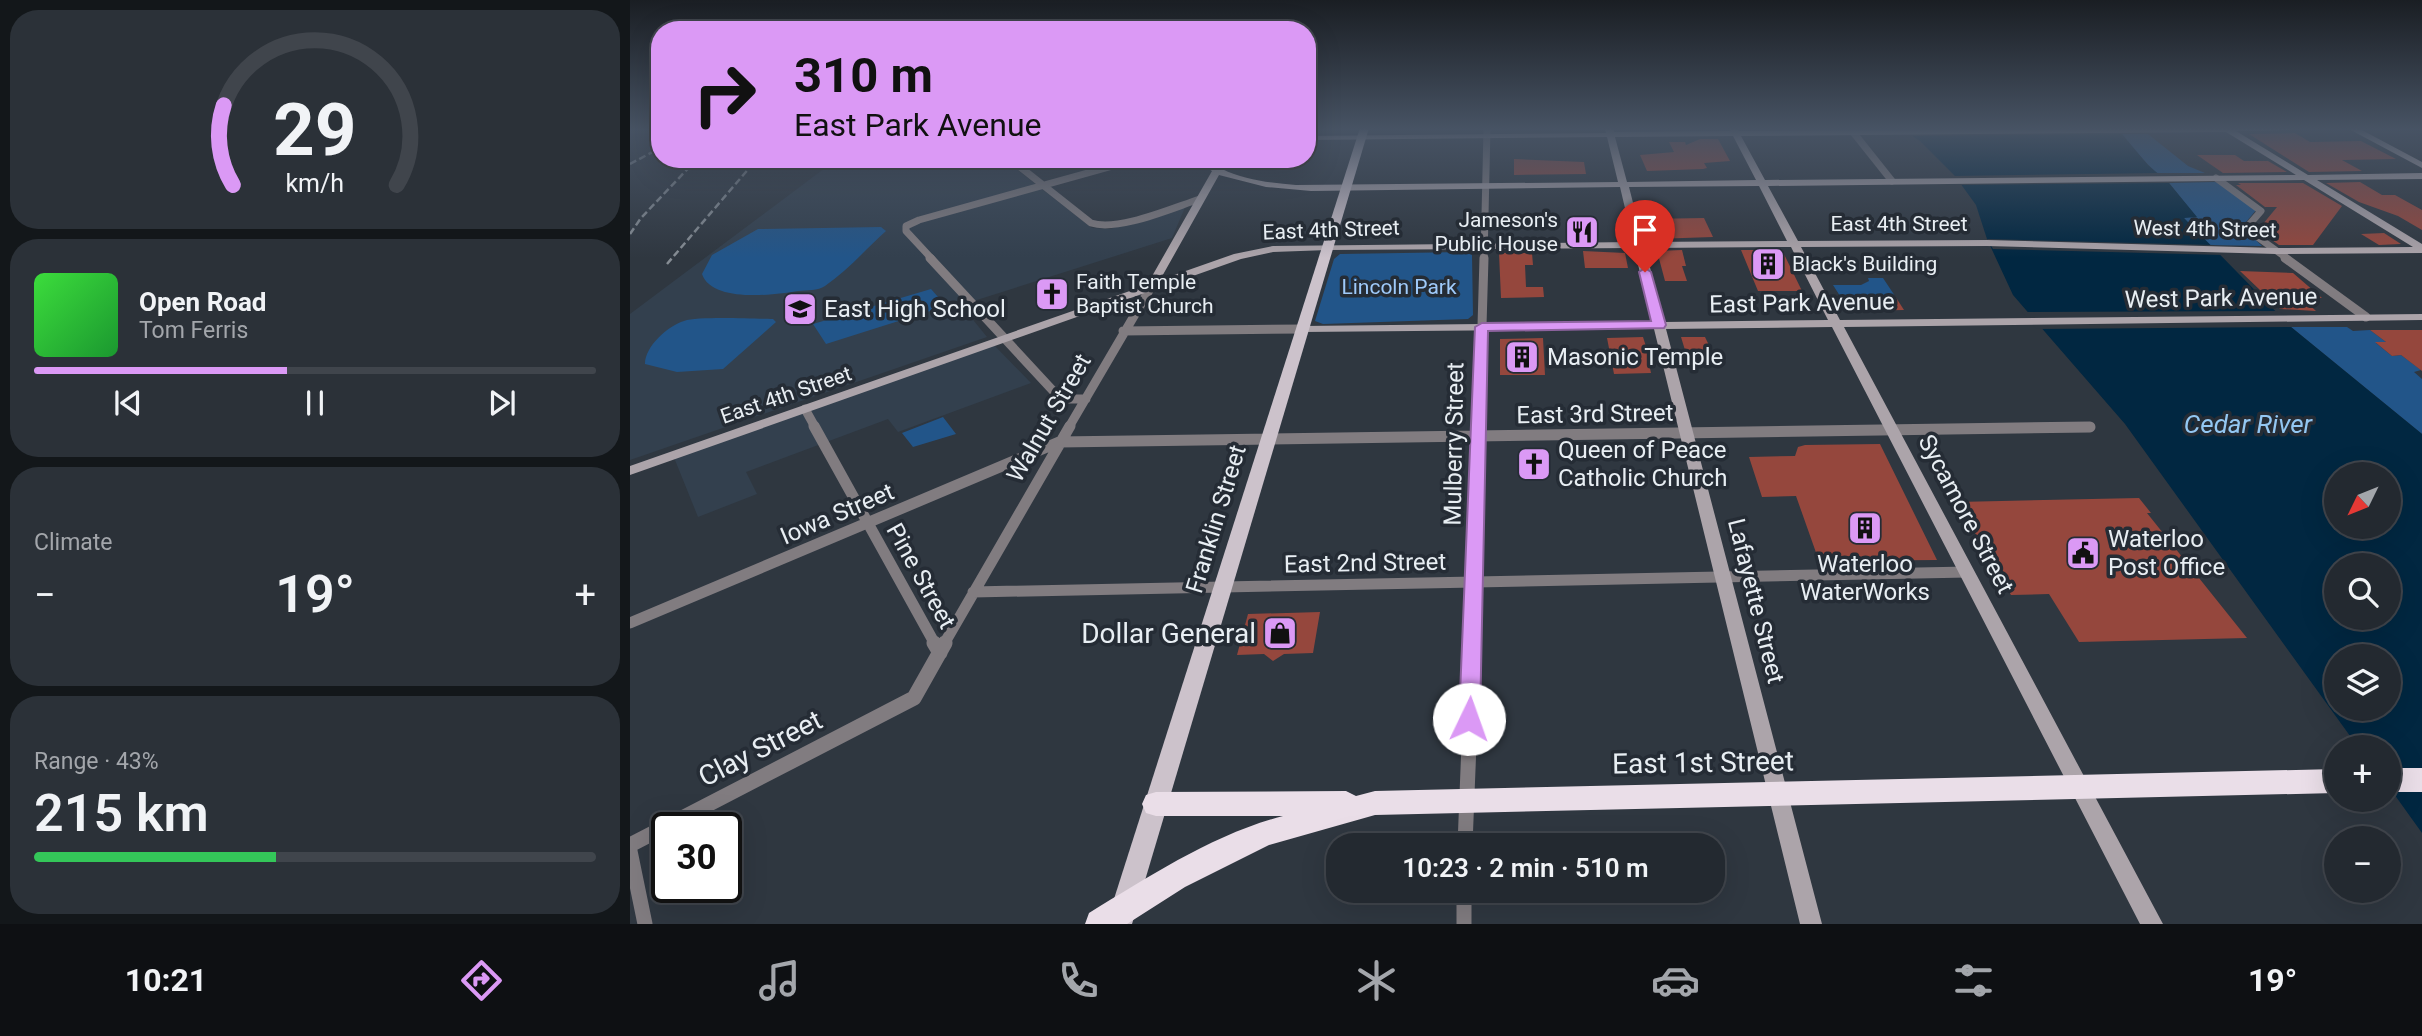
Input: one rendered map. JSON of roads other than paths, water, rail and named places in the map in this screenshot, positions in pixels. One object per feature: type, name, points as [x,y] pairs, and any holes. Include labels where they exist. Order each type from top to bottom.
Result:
[{"type":"highway","points":[[2401,780],[2422,780]]},
{"type":"highway","name":"East 1st Street","points":[[1114,918],[1208,860],[1263,834],[1375,803],[2324,781]]},
{"type":"highway","points":[[1156,804],[1375,803]]},
{"type":"main road","name":"Franklin Street","points":[[1114,918],[1156,804],[1226,587],[1352,171]]},
{"type":"street","points":[[1026,171],[1091,223],[1100,226],[1115,225],[1200,199],[1220,186],[1253,182]]},
{"type":"street","points":[[1086,399],[1069,399],[1056,394],[906,230],[909,224],[1094,171]]},
{"type":"street","name":"Walnut Street","points":[[914,698],[1215,171]]},
{"type":"street","points":[[1219,171],[1253,182],[1296,187],[2422,176]]},
{"type":"street","name":"Mulberry Street","points":[[1465,833],[1475,582],[1486,171]]},
{"type":"street","name":"Lafayette Street","points":[[1620,171],[1811,924]]},
{"type":"street","name":"Sycamore Street","points":[[1756,171],[1968,572],[2077,787],[2152,924]]},
{"type":"street","points":[[1884,171],[1892,181]]},
{"type":"street","points":[[2296,171],[2422,249]]},
{"type":"street","points":[[2216,178],[2259,207],[2261,211],[2247,228],[2366,317]]},
{"type":"street","name":"West 4th Street","points":[[1987,243],[2276,251],[2422,249]]},
{"type":"street","name":"East 4th Street","points":[[630,471],[1253,252],[1328,247],[1987,243]]},
{"type":"street","name":"West Park Avenue","points":[[2020,321],[2422,317]]},
{"type":"street","name":"East Park Avenue","points":[[1123,331],[2020,321]]},
{"type":"street","name":"Pine Street","points":[[805,409],[940,653]]},
{"type":"street","name":"East 3rd Street","points":[[1059,443],[2090,427]]},
{"type":"street","name":"Iowa Street","points":[[630,622],[1059,443]]},
{"type":"street","name":"East 2nd Street","points":[[973,592],[1968,572]]},
{"type":"street","name":"Clay Street","points":[[630,845],[914,698]]},
{"type":"street","points":[[630,851],[645,924]]},
{"type":"street","points":[[1464,903],[1464,924]]},
{"type":"water","name":"Cedar River","points":[[1950,171],[2155,171],[2169,183],[2197,217],[2184,218],[2291,327],[2422,434],[2422,833],[2401,804],[2401,735],[2349,735],[2339,721],[2401,721],[2401,644],[2324,644],[2324,700],[2125,424],[2013,295],[1987,239],[1976,205]]},
{"type":"railway","points":[[630,234],[641,218],[685,171]]},
{"type":"railway","points":[[667,264],[747,171]]},
{"type":"place","name":"Jameson's Public House","points":[[1582,232]]},
{"type":"place","name":"Black's Building","points":[[1768,264]]},
{"type":"place","name":"Faith Temple Baptist Church","points":[[1052,294]]},
{"type":"place","name":"East High School","points":[[800,309]]},
{"type":"place","name":"Masonic Temple","points":[[1522,357]]},
{"type":"place","name":"Queen of Peace Catholic Church","points":[[1534,464]]},
{"type":"place","name":"Waterloo WaterWorks","points":[[1865,528]]},
{"type":"place","name":"Waterloo Post Office","points":[[2083,553]]},
{"type":"place","name":"Dollar General","points":[[1280,633]]},
{"type":"park label","name":"Lincoln Park","points":[[1399,287]]}]
